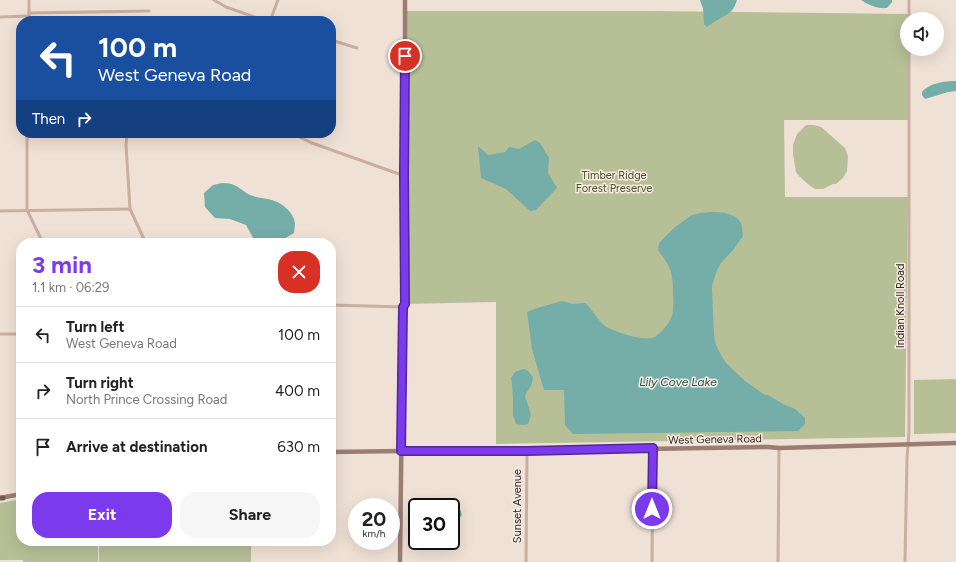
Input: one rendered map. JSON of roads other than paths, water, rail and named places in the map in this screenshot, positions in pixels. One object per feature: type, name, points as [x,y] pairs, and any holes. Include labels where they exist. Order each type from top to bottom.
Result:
[{"type":"main road","points":[[400,562],[403,307],[405,304],[405,0]]},
{"type":"main road","name":"West Geneva Road","points":[[336,452],[779,448],[956,443]]},
{"type":"main road","points":[[1,498],[16,495]]},
{"type":"street","points":[[29,0],[29,15]]},
{"type":"street","points":[[214,0],[226,7],[252,16]]},
{"type":"street","points":[[272,16],[278,0]]},
{"type":"street","points":[[910,0],[910,12]]},
{"type":"street","points":[[0,16],[149,11]]},
{"type":"street","points":[[336,41],[358,48]]},
{"type":"street","name":"Indian Knoll Road","points":[[905,562],[909,432],[909,56]]},
{"type":"street","points":[[27,138],[27,210],[41,238]]},
{"type":"street","points":[[127,138],[130,208],[144,238]]},
{"type":"street","points":[[302,138],[404,175]]},
{"type":"street","points":[[0,211],[130,208]]},
{"type":"street","points":[[336,305],[403,307]]},
{"type":"street","points":[[0,334],[16,334]]},
{"type":"street","points":[[652,562],[653,448]]},
{"type":"street","points":[[778,562],[779,448]]},
{"type":"street","name":"Sunset Avenue","points":[[526,562],[527,451]]},
{"type":"water","points":[[700,0],[737,0],[731,12],[707,27],[704,24],[703,8]]},
{"type":"water","points":[[861,0],[892,0],[892,2],[887,8],[880,8],[867,4]]},
{"type":"water","points":[[956,81],[956,91],[925,99],[922,95],[922,92],[929,86],[942,82]]},
{"type":"water","points":[[535,140],[540,143],[549,158],[548,173],[557,188],[536,210],[530,211],[506,189],[481,178],[478,146],[488,155],[505,152],[509,147],[519,149]]},
{"type":"water","points":[[227,183],[235,185],[255,197],[280,203],[290,212],[294,220],[294,233],[286,238],[253,238],[246,225],[230,219],[215,218],[205,207],[204,193],[213,185]]},
{"type":"water","name":"Lily Cove Lake","points":[[711,212],[724,213],[735,217],[741,223],[743,236],[721,263],[712,286],[714,335],[716,345],[726,363],[745,381],[765,395],[768,395],[795,409],[805,418],[805,424],[798,431],[573,434],[565,425],[564,390],[544,390],[532,349],[527,312],[562,301],[572,304],[585,303],[605,326],[637,337],[655,337],[666,327],[669,322],[673,305],[672,276],[670,268],[658,250],[659,243],[675,227],[692,215]]},
{"type":"water","points":[[523,369],[527,370],[533,377],[533,381],[525,396],[531,415],[528,424],[523,425],[516,424],[513,415],[511,378],[515,372]]},
{"type":"park label","name":"Timber Ridge Forest Preserve","points":[[614,181]]}]
